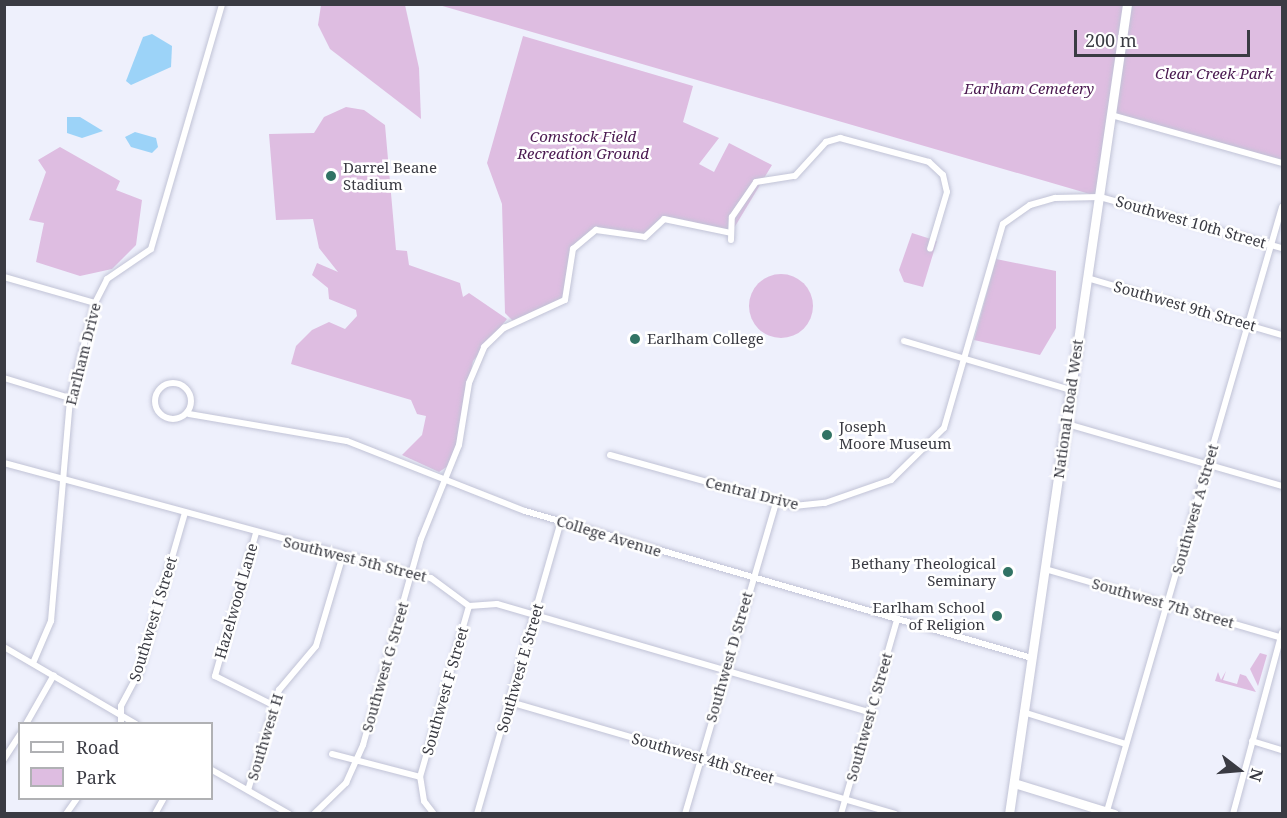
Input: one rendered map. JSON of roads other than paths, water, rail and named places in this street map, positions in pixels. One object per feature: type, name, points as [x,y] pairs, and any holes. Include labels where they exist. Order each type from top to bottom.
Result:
[{"type":"main road","name":"National Road West","points":[[1009,813],[1127,4]]},
{"type":"main road","points":[[1014,783],[1111,812]]},
{"type":"street","name":"Earlham Drive","points":[[33,663],[51,621],[70,398],[95,303],[107,279],[151,249],[222,4]]},
{"type":"street","points":[[1111,115],[1282,163]]},
{"type":"street","name":"Southwest G Street","points":[[314,813],[346,783],[357,761],[412,574],[462,434],[473,371],[491,339],[565,300],[573,249],[585,235],[596,230],[645,237],[663,219],[731,236],[736,210],[756,182],[795,176],[826,142],[840,138],[929,162],[943,175],[947,192],[930,249]]},
{"type":"street","name":"Southwest 10th Street","points":[[964,359],[1003,224],[1030,205],[1055,198],[1100,197],[1282,248]]},
{"type":"street","name":"Southwest A Street","points":[[1111,812],[1126,744],[1282,207]]},
{"type":"street","points":[[4,277],[95,303]]},
{"type":"street","name":"Southwest 9th Street","points":[[1087,278],[1282,334]]},
{"type":"street","points":[[904,341],[1071,390]]},
{"type":"street","name":"Central Drive","points":[[610,455],[776,502],[825,503],[891,480],[944,428],[964,359]]},
{"type":"street","points":[[4,378],[70,398]]},
{"type":"street","name":"College Avenue","points":[[189,414],[184,388],[171,383],[159,389],[154,402],[161,414],[189,414],[326,435],[561,522],[1032,658]]},
{"type":"street","points":[[1067,424],[1282,486]]},
{"type":"street","name":"Southwest 5th Street","points":[[4,463],[342,558],[443,583],[470,606]]},
{"type":"street","name":"Southwest D Street","points":[[685,813],[776,502]]},
{"type":"street","name":"Southwest I Street","points":[[121,722],[121,715],[139,672],[184,513]]},
{"type":"street","name":"Southwest E Street","points":[[477,813],[561,522]]},
{"type":"street","name":"Hazelwood Lane","points":[[256,533],[215,676],[273,705]]},
{"type":"street","name":"Southwest H","points":[[248,790],[273,705],[286,678],[316,646],[342,558]]},
{"type":"street","name":"Southwest 7th Street","points":[[1045,569],[1282,635]]},
{"type":"street","points":[[470,606],[497,604],[870,713]]},
{"type":"street","name":"Southwest F Street","points":[[420,777],[470,606]]},
{"type":"street","name":"Southwest C Street","points":[[841,813],[897,620]]},
{"type":"street","points":[[1233,813],[1282,635]]},
{"type":"street","points":[[4,647],[134,722]]},
{"type":"street","points":[[27,722],[54,675]]},
{"type":"street","name":"Southwest 4th Street","points":[[510,702],[895,813]]},
{"type":"street","points":[[1023,712],[1126,744]]},
{"type":"street","points":[[4,759],[18,737]]},
{"type":"street","points":[[1252,741],[1282,750]]},
{"type":"street","points":[[332,754],[420,777],[424,801],[434,813]]},
{"type":"street","points":[[213,771],[289,813]]},
{"type":"street","points":[[66,813],[76,800]]},
{"type":"street","points":[[155,813],[163,800]]},
{"type":"water","points":[[152,34],[172,46],[171,67],[131,85],[126,81],[143,37]]},
{"type":"water","points":[[67,117],[80,117],[103,131],[82,138],[67,133]]},
{"type":"water","points":[[135,132],[156,138],[158,147],[152,153],[131,147],[125,137]]},
{"type":"place","name":"Darrel Beane Stadium","points":[[331,176]]},
{"type":"place","name":"Earlham College","points":[[635,339]]},
{"type":"place","name":"Joseph Moore Museum","points":[[827,435]]},
{"type":"place","name":"Bethany Theological Seminary","points":[[1008,572]]},
{"type":"place","name":"Earlham School of Religion","points":[[997,616]]},
{"type":"park label","name":"Clear Creek Park","points":[[1214,74]]},
{"type":"park label","name":"Earlham Cemetery","points":[[1029,89]]},
{"type":"park label","name":"Comstock Field Recreation Ground","points":[[583,144]]}]
